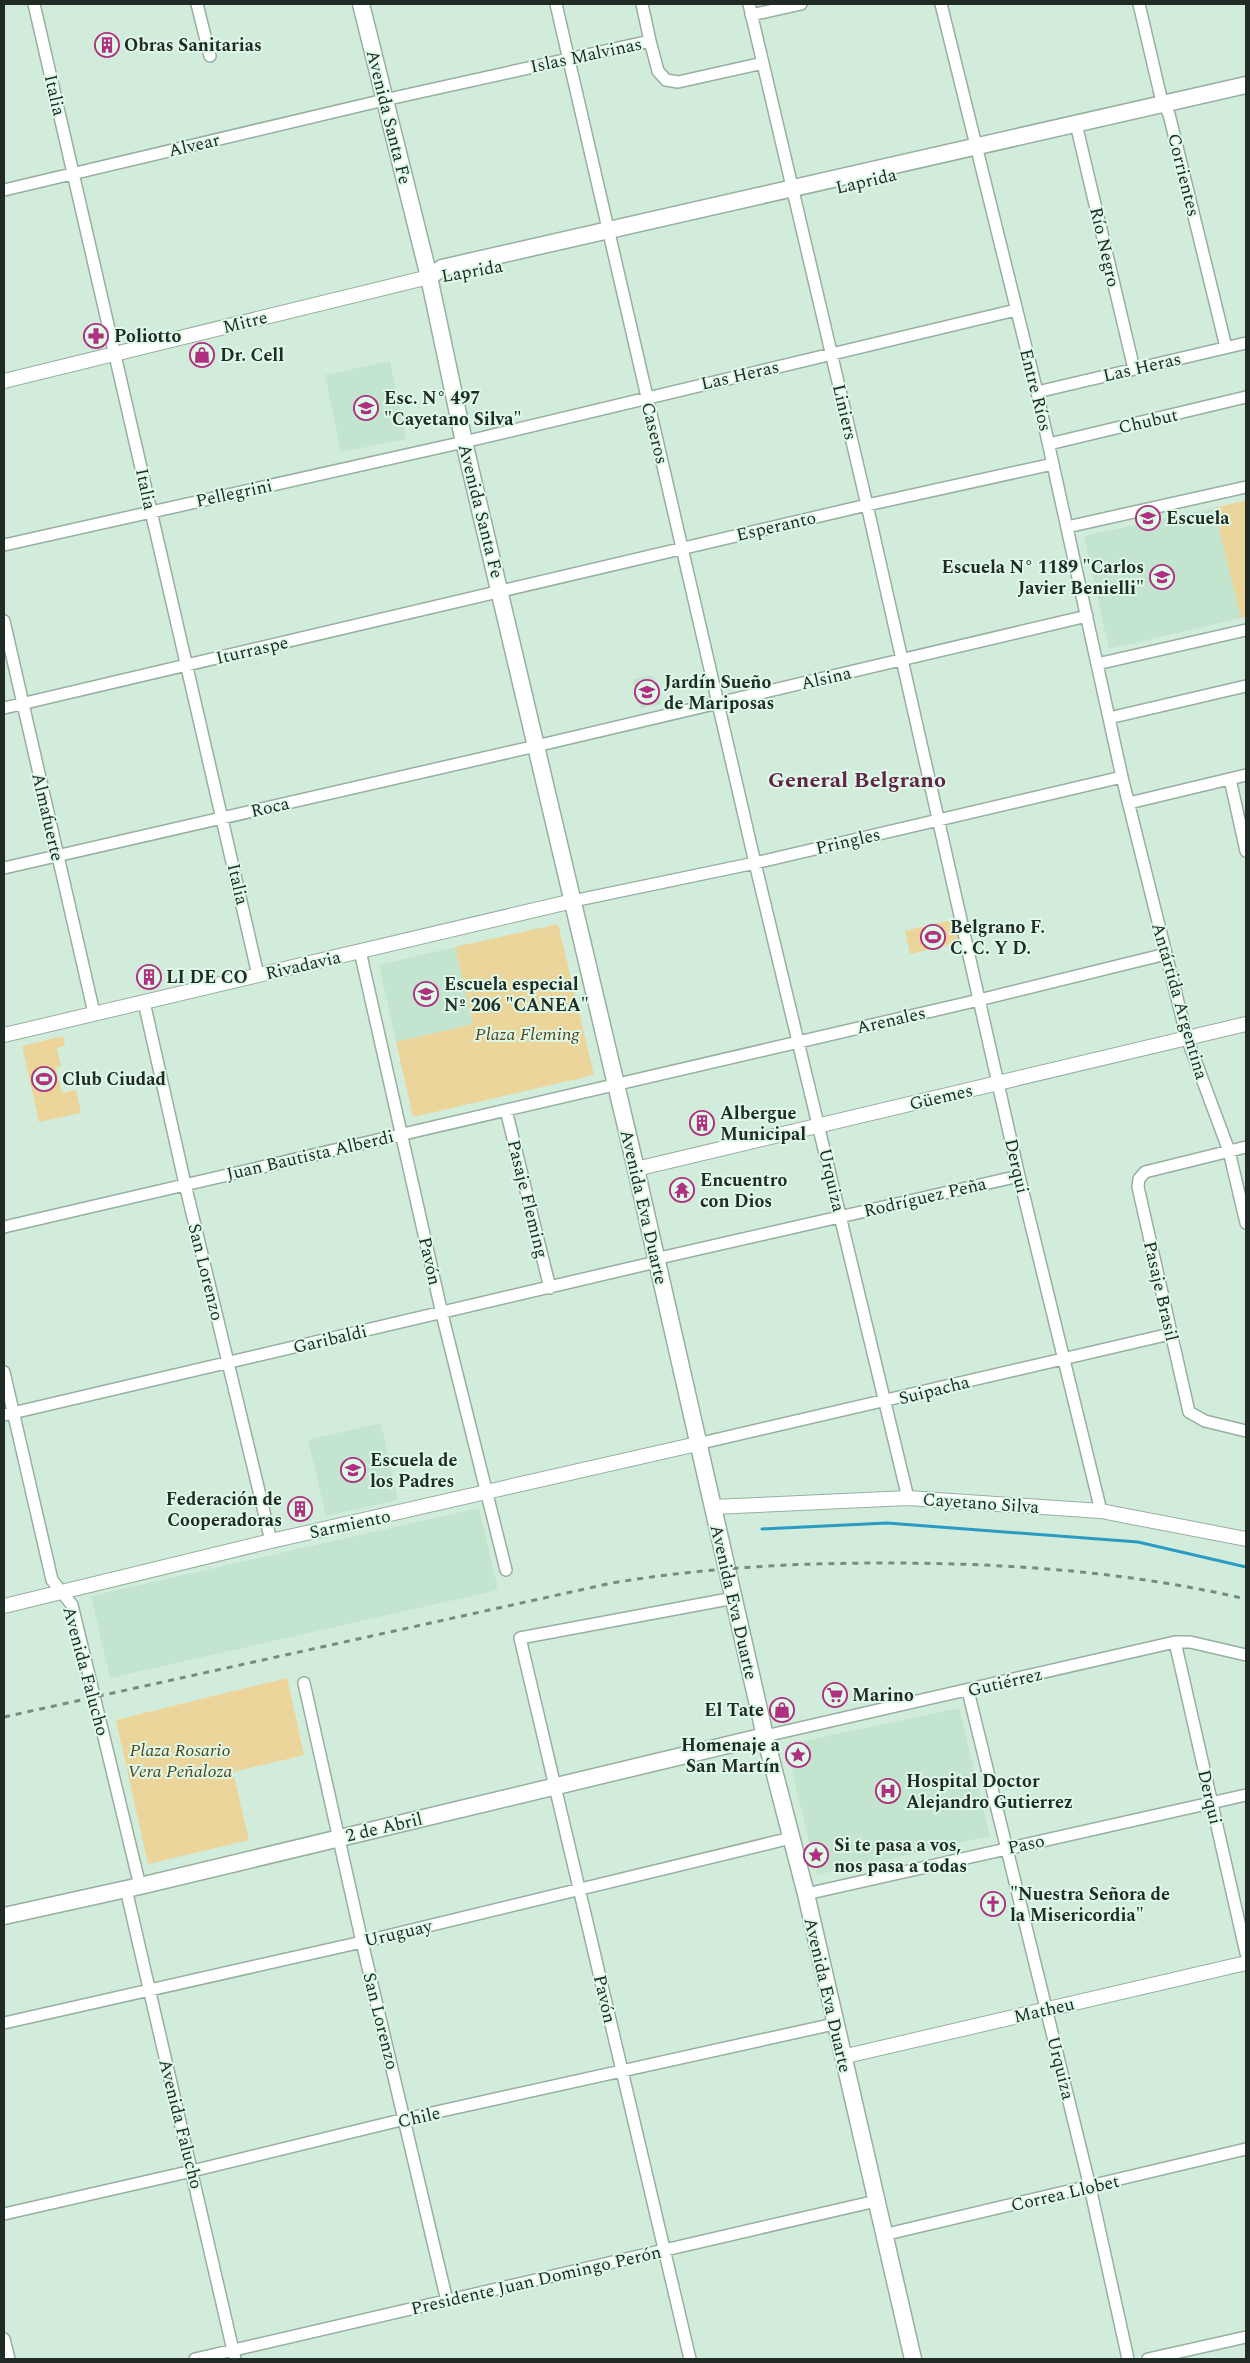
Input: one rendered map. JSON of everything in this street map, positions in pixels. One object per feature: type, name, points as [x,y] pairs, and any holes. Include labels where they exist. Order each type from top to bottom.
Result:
[{"type":"main road","name":"Avenida Santa Fe","points":[[361,4],[429,277],[464,442],[573,901]]},
{"type":"main road","name":"Laprida","points":[[429,277],[442,268],[610,235],[1077,128],[1246,85]]},
{"type":"main road","name":"Laprida","points":[[1165,107],[1246,94]]},
{"type":"main road","name":"Avenida Eva Duarte","points":[[573,901],[734,1598],[764,1736],[806,1894],[834,2024],[913,2359]]},
{"type":"main road","name":"2 de Abril","points":[[4,1916],[133,1888],[764,1736]]},
{"type":"street","name":"Italia","points":[[34,4],[258,975]]},
{"type":"street","points":[[197,4],[210,56]]},
{"type":"street","name":"Caseros","points":[[556,4],[755,862]]},
{"type":"street","points":[[642,4],[650,41]]},
{"type":"street","points":[[750,9],[801,4]]},
{"type":"street","name":"Entre Ríos","points":[[942,4],[1037,392],[1122,777]]},
{"type":"street","name":"Corrientes","points":[[1139,4],[1226,347]]},
{"type":"street","name":"Liniers","points":[[750,9],[795,192],[938,821]]},
{"type":"street","name":"Islas Malvinas","points":[[384,100],[650,41],[658,71],[666,80],[678,82],[762,63]]},
{"type":"street","name":"Alvear","points":[[4,190],[384,100]]},
{"type":"street","name":"Río Negro","points":[[1077,128],[1134,369]]},
{"type":"street","name":"Mitre","points":[[4,380],[429,277]]},
{"type":"street","name":"Las Heras","points":[[464,442],[1016,310]]},
{"type":"street","name":"Las Heras","points":[[1037,392],[1246,343]]},
{"type":"street","name":"Chubut","points":[[1049,444],[1246,398]]},
{"type":"street","name":"Pellegrini","points":[[4,546],[151,511],[464,442]]},
{"type":"street","name":"Esperanto","points":[[500,593],[867,505],[1053,464]]},
{"type":"street","points":[[1067,527],[1246,487]]},
{"type":"street","name":"Iturraspe","points":[[4,708],[500,593]]},
{"type":"street","name":"Alsina","points":[[536,746],[1087,616]]},
{"type":"street","name":"Almafuerte","points":[[4,621],[21,704],[94,1014]]},
{"type":"street","points":[[1097,664],[1246,630]]},
{"type":"street","points":[[1109,718],[1246,686]]},
{"type":"street","name":"Roca","points":[[4,868],[536,746]]},
{"type":"street","points":[[1129,803],[1246,775]]},
{"type":"street","name":"Pringles","points":[[573,901],[938,821],[1122,777]]},
{"type":"street","name":"Antártida Argentina","points":[[1122,777],[1187,1038],[1229,1151],[1246,1223]]},
{"type":"street","points":[[1230,779],[1246,850]]},
{"type":"street","name":"Derqui","points":[[938,821],[1019,1176],[1101,1511]]},
{"type":"street","name":"Urquiza","points":[[755,862],[908,1498]]},
{"type":"street","name":"Rivadavia","points":[[4,1035],[573,901]]},
{"type":"street","name":"Pavón","points":[[360,951],[442,1314],[485,1494],[506,1570]]},
{"type":"street","name":"Arenales","points":[[616,1084],[979,1000],[1166,954]]},
{"type":"street","name":"San Lorenzo","points":[[144,1002],[185,1184],[271,1541]]},
{"type":"street","name":"Güemes","points":[[636,1170],[1246,1024]]},
{"type":"street","name":"Juan Bautista Alberdi","points":[[4,1228],[616,1084]]},
{"type":"street","name":"Pasaje Fleming","points":[[506,1110],[550,1288]]},
{"type":"street","points":[[1229,1151],[1246,1147]]},
{"type":"street","name":"Pasaje Brasil","points":[[1229,1151],[1145,1172],[1139,1179],[1138,1187],[1189,1412],[1205,1421],[1246,1431]]},
{"type":"street","name":"Rodríguez Peña","points":[[656,1261],[1019,1176]]},
{"type":"street","name":"Garibaldi","points":[[8,1414],[442,1314],[656,1261]]},
{"type":"street","name":"Suipacha","points":[[697,1444],[1170,1334]]},
{"type":"street","name":"Avenida Falucho","points":[[4,1372],[8,1414],[52,1580],[72,1605],[133,1888],[149,1991],[234,2355]]},
{"type":"street","name":"Sarmiento","points":[[4,1606],[271,1541],[485,1494],[697,1444]]},
{"type":"street","name":"Cayetano Silva","points":[[713,1508],[908,1498],[1101,1511],[1246,1539]]},
{"type":"street","name":"Pavón","points":[[690,2359],[520,1638],[734,1598]]},
{"type":"street","name":"Derqui","points":[[1175,1642],[1246,1953]]},
{"type":"street","name":"Gutiérrez","points":[[764,1736],[968,1691],[1175,1642],[1190,1642],[1246,1655]]},
{"type":"street","name":"San Lorenzo","points":[[304,1683],[362,1942],[447,2301]]},
{"type":"street","name":"Urquiza","points":[[968,1691],[1090,2187],[1128,2359]]},
{"type":"street","name":"Paso","points":[[806,1894],[1246,1795]]},
{"type":"street","name":"Uruguay","points":[[4,2023],[362,1942],[791,1838]]},
{"type":"street","name":"Matheu","points":[[842,2057],[1246,1963]]},
{"type":"street","name":"Chile","points":[[4,2214],[405,2120],[834,2024]]},
{"type":"street","name":"Correa Llobet","points":[[883,2236],[1246,2150]]},
{"type":"street","name":"Presidente Juan Domingo Perón","points":[[195,2359],[234,2355],[447,2301],[876,2201]]},
{"type":"street","points":[[1148,2359],[1246,2337]]},
{"type":"street","points":[[4,2339],[9,2359]]},
{"type":"shaded area","name":"Esc. N° 497 \"Cayetano Silva\"","points":[[390,361],[406,439],[341,452],[325,375]]},
{"type":"shaded area","name":"Escuela N° 1189 \"Carlos Javier Benielli\"","points":[[1214,508],[1241,618],[1109,649],[1084,536]]},
{"type":"shaded area","name":"Jardín Sueño de Mariposas","points":[[653,675],[661,704],[640,709],[633,679]]},
{"type":"shaded area","name":"Escuela especial Nº 206 \"CANEA\"","points":[[455,947],[473,1024],[396,1042],[379,965]]},
{"type":"shaded area","name":"Escuela de los Padres","points":[[381,1423],[398,1500],[326,1516],[308,1440]]},
{"type":"shaded area","points":[[479,1508],[498,1590],[110,1678],[91,1596]]},
{"type":"shaded area","name":"Hospital Doctor Alejandro Gutierrez","points":[[959,1708],[990,1836],[817,1875],[786,1745]]},
{"type":"green space","points":[[1246,500],[1246,617],[1241,618],[1214,508]]},
{"type":"green space","name":"Belgrano F. C. C. Y D.","points":[[955,919],[960,942],[910,954],[905,931]]},
{"type":"green space","name":"Plaza Fleming","points":[[558,924],[594,1075],[413,1117],[396,1042],[473,1024],[455,947]]},
{"type":"green space","name":"Club Ciudad","points":[[63,1036],[65,1046],[57,1048],[61,1066],[56,1068],[62,1093],[76,1090],[81,1113],[39,1122],[22,1046]]},
{"type":"green space","name":"Plaza Rosario Vera Peñaloza","points":[[287,1678],[304,1755],[233,1772],[249,1840],[148,1864],[116,1720]]},
{"type":"waterway","points":[[762,1529],[887,1523],[1138,1542],[1246,1567]]},
{"type":"railway","points":[[4,1717],[612,1583],[713,1570],[849,1563],[929,1563],[1020,1567],[1111,1575],[1201,1589],[1246,1599]]},
{"type":"place","name":"Obras Sanitarias","points":[[107,45]]},
{"type":"place","name":"Poliotto","points":[[96,336]]},
{"type":"place","name":"Dr. Cell","points":[[202,355]]},
{"type":"place","name":"Esc. N° 497 \"Cayetano Silva\"","points":[[366,408]]},
{"type":"place","name":"Escuela","points":[[1148,518]]},
{"type":"place","name":"Escuela N° 1189 \"Carlos Javier Benielli\"","points":[[1162,577]]},
{"type":"place","name":"Jardín Sueño de Mariposas","points":[[647,692]]},
{"type":"place","name":"Belgrano F. C. C. Y D.","points":[[933,937]]},
{"type":"place","name":"LI DE CO","points":[[149,977]]},
{"type":"place","name":"Escuela especial Nº 206 \"CANEA\"","points":[[426,994]]},
{"type":"place","name":"Club Ciudad","points":[[44,1079]]},
{"type":"place","name":"Albergue Municipal","points":[[702,1123]]},
{"type":"place","name":"Encuentro con Dios","points":[[682,1190]]},
{"type":"place","name":"Escuela de los Padres","points":[[353,1470]]},
{"type":"place","name":"Federación de Cooperadoras","points":[[300,1509]]},
{"type":"place","name":"Marino","points":[[835,1695]]},
{"type":"place","name":"El Tate","points":[[782,1710]]},
{"type":"place","name":"Homenaje a San Martín","points":[[798,1755]]},
{"type":"place","name":"Hospital Doctor Alejandro Gutierrez","points":[[888,1791]]},
{"type":"place","name":"Si te pasa a vos, nos pasa a todas","points":[[816,1855]]},
{"type":"place","name":"\"Nuestra Señora de la Misericordia\"","points":[[993,1904]]},
{"type":"district","name":"General Belgrano","points":[[857,779]]}]
